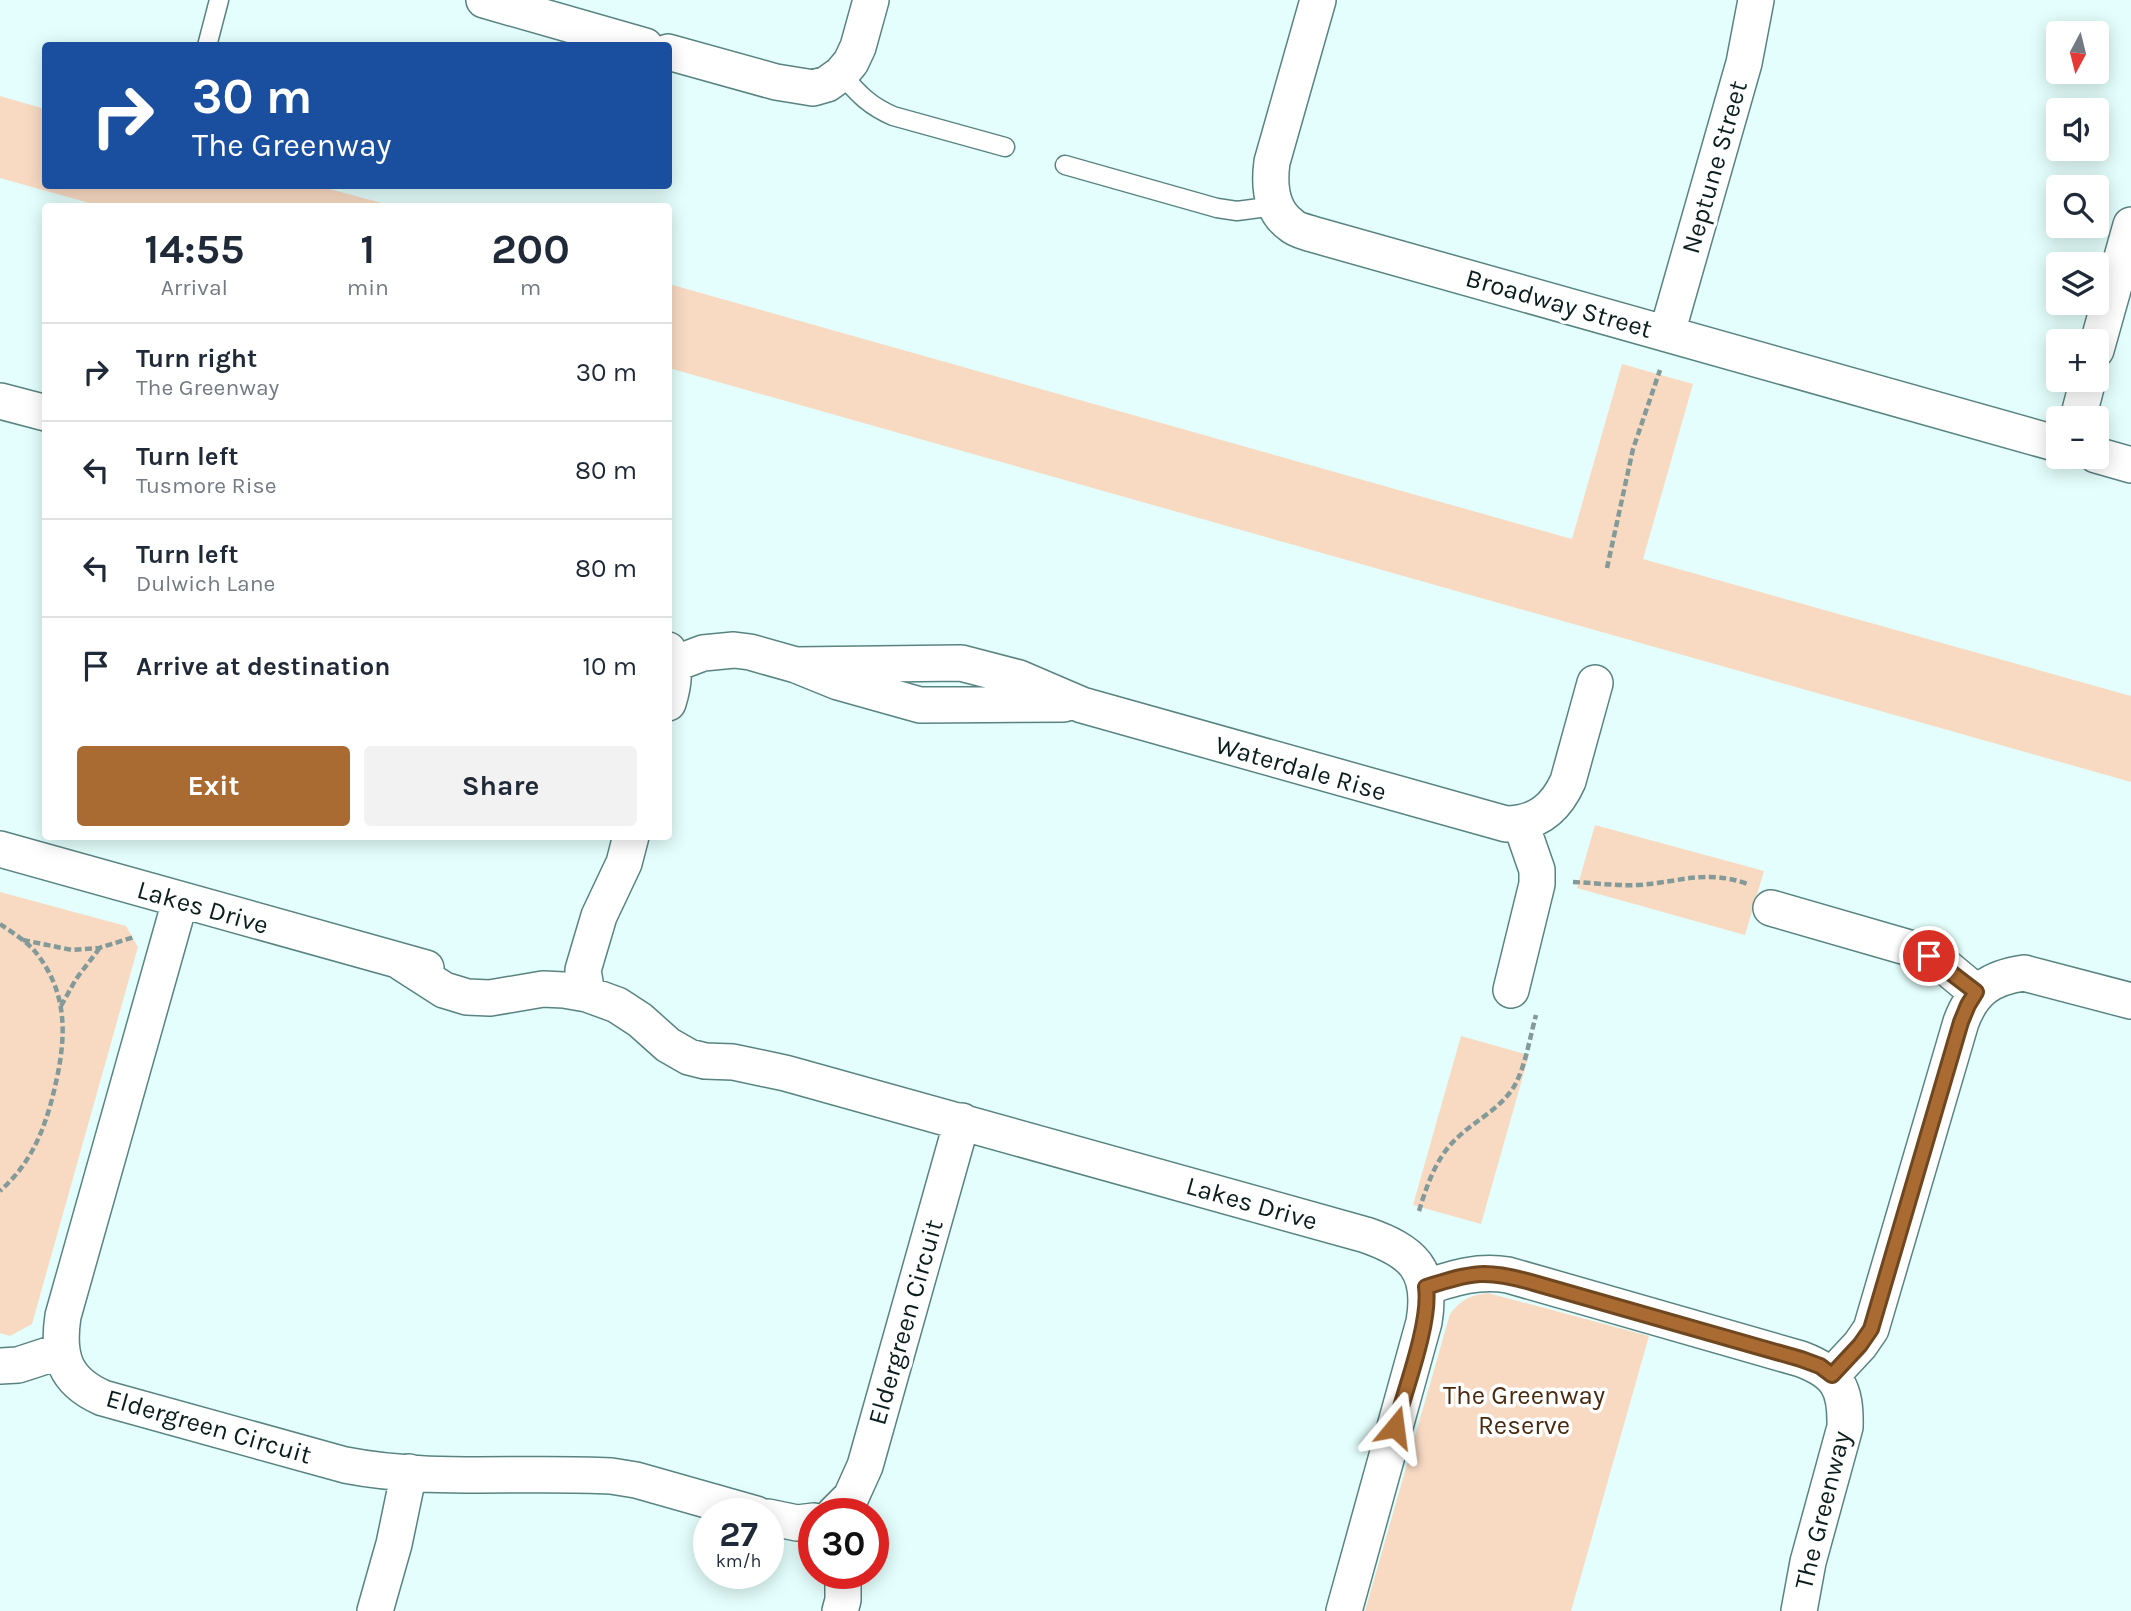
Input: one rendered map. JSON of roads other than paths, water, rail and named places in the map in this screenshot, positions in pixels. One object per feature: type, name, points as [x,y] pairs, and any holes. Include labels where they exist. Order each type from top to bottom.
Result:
[{"type":"street","points":[[484,0],[631,42]]},
{"type":"street","points":[[672,53],[799,87],[813,88],[827,84],[851,62],[871,0]]},
{"type":"street","points":[[1275,206],[1269,184],[1272,162],[1318,0]]},
{"type":"street","name":"Neptune Street","points":[[1664,349],[1744,63],[1756,0]]},
{"type":"street","name":"Broadway Street","points":[[1275,206],[1291,225],[1312,234],[1664,349],[2046,441]]},
{"type":"street","points":[[2102,329],[2131,225]]},
{"type":"street","points":[[0,401],[42,412]]},
{"type":"street","points":[[2109,459],[2131,465]]},
{"type":"street","name":"Waterdale Rise","points":[[672,657],[734,650],[750,652],[796,664],[838,682],[920,705],[1082,705],[1488,821],[1521,824]]},
{"type":"street","points":[[1511,990],[1537,884],[1536,870],[1521,824],[1541,817],[1562,796],[1595,683]]},
{"type":"street","name":"Lakes Drive","points":[[1,850],[402,962],[444,990],[467,997],[490,998],[543,989],[564,990],[592,980],[617,1005],[640,1020],[668,1045],[689,1057],[705,1061],[733,1062],[785,1073],[1387,1242],[1411,1258],[1426,1287]]},
{"type":"street","points":[[592,980],[599,916],[627,850]]},
{"type":"street","points":[[0,1366],[18,1365],[61,1351],[63,1316],[180,901]]},
{"type":"street","points":[[1772,908],[1913,949],[1940,962],[1976,992]]},
{"type":"street","points":[[1345,1611],[1424,1321],[1428,1300],[1426,1287],[1473,1273],[1508,1275],[1801,1359],[1820,1366],[1832,1375],[1860,1345],[1874,1320],[1961,1022],[1976,992],[2000,978],[2024,973],[2131,1001]]},
{"type":"street","name":"Eldergreen Circuit","points":[[850,1498],[865,1466],[962,1121]]},
{"type":"street","name":"Eldergreen Circuit","points":[[61,1351],[68,1371],[78,1383],[103,1398],[345,1465],[409,1472],[611,1476],[636,1480],[699,1498]]},
{"type":"street","name":"The Greenway","points":[[1799,1611],[1808,1562],[1845,1427],[1842,1393],[1832,1375]]},
{"type":"street","points":[[375,1611],[394,1544],[409,1472]]},
{"type":"street","points":[[840,1611],[843,1589]]},
{"type":"lane","points":[[208,42],[219,0]]},
{"type":"lane","points":[[841,74],[865,101],[877,109],[893,116],[1005,147]]},
{"type":"lane","points":[[1065,165],[1217,208],[1237,211],[1275,206]]},
{"type":"park label","name":"The Greenway Reserve","points":[[1524,1410]]}]
